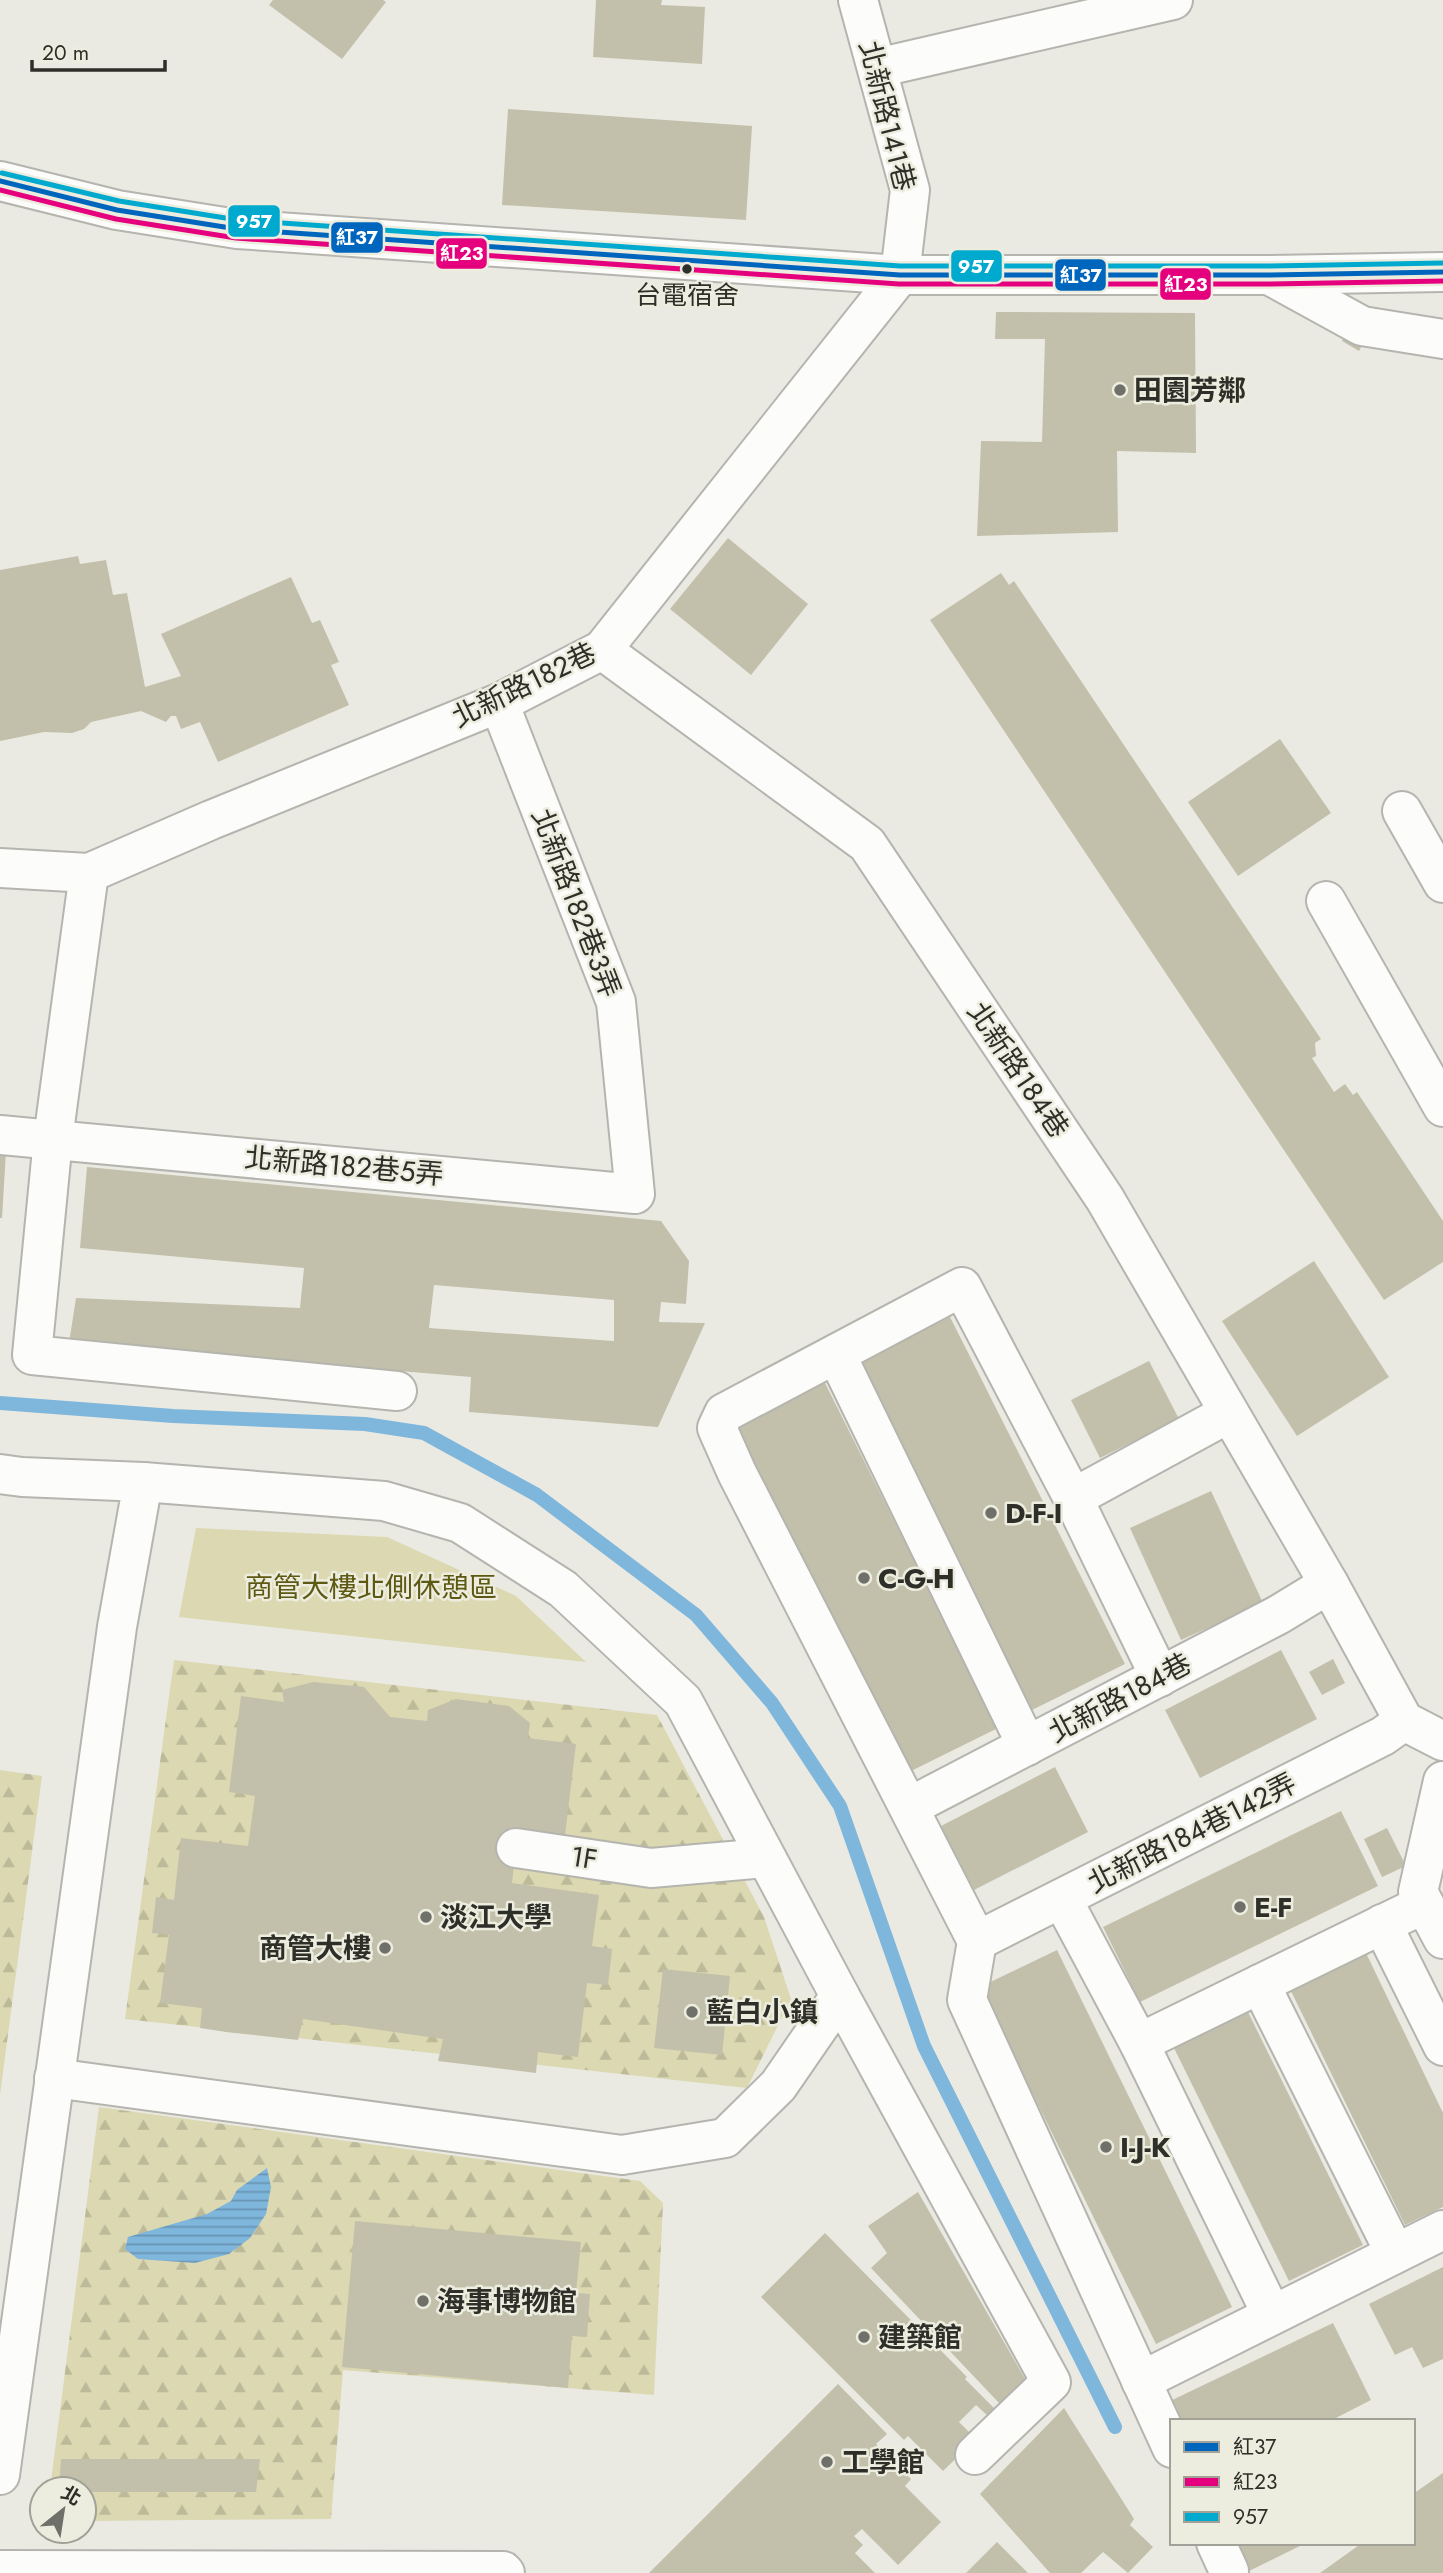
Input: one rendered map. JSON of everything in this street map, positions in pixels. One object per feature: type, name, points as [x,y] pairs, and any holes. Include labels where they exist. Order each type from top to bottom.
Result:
[{"type":"street","name":"北新路141巷","points":[[858,0],[910,190],[900,275]]},
{"type":"street","points":[[877,68],[1173,0]]},
{"type":"street","points":[[0,181],[117,210],[237,229],[900,275],[1443,272]]},
{"type":"street","name":"北新路182巷","points":[[0,868],[89,873],[499,703],[602,650],[900,275]]},
{"type":"street","points":[[1269,275],[1362,327],[1443,339]]},
{"type":"street","name":"北新路184巷","points":[[602,650],[867,844],[1105,1199],[1329,1584],[1404,1721]]},
{"type":"street","name":"北新路182巷3弄","points":[[499,703],[615,1002],[635,1194]]},
{"type":"street","points":[[1402,811],[1443,883]]},
{"type":"street","points":[[89,873],[53,1139],[32,1355],[397,1391]]},
{"type":"street","points":[[1326,901],[1443,1107]]},
{"type":"street","name":"北新路182巷5弄","points":[[0,1135],[635,1194]]},
{"type":"street","points":[[1160,1676],[1073,1498],[962,1287],[724,1413],[717,1428],[737,1473],[977,1941],[967,2000],[1170,2444]]},
{"type":"street","points":[[836,1354],[1027,1746]]},
{"type":"street","points":[[1073,1498],[1229,1413]]},
{"type":"street","points":[[0,1474],[384,1501],[460,1523],[563,1589],[683,1702],[765,1858],[1051,2382],[975,2455]]},
{"type":"street","points":[[0,2475],[117,1626],[143,1482]]},
{"type":"street","name":"北新路184巷","points":[[909,1807],[1278,1615],[1329,1584]]},
{"type":"street","points":[[1404,1721],[1443,1741]]},
{"type":"street","name":"北新路184巷142弄","points":[[977,1941],[1383,1736],[1404,1721]]},
{"type":"street","points":[[1443,1781],[1418,1892],[1443,1939]]},
{"type":"street","name":"1F","points":[[516,1848],[651,1868],[765,1858]]},
{"type":"street","points":[[1062,1899],[1139,2043],[1272,2315]]},
{"type":"street","points":[[1139,2043],[1424,1904]]},
{"type":"street","points":[[1382,1924],[1443,2046]]},
{"type":"street","points":[[1260,1984],[1395,2253]]},
{"type":"street","points":[[54,2078],[622,2155],[725,2138],[778,2086],[840,1996]]},
{"type":"street","points":[[1141,2381],[1443,2230]]},
{"type":"street","points":[[0,2570],[504,2572]]},
{"type":"green space","name":"商管大樓北側休憩區","points":[[196,1528],[387,1537],[516,1596],[586,1662],[179,1617]]},
{"type":"green space","points":[[174,1660],[657,1715],[764,1917],[791,1999],[747,2088],[125,2019]]},
{"type":"green space","points":[[0,1770],[42,1776],[0,2095]]},
{"type":"green space","points":[[99,2107],[640,2181],[663,2203],[654,2395],[343,2370],[331,2519],[98,2521],[98,2475],[52,2475]]},
{"type":"water","points":[[267,2168],[271,2187],[266,2214],[250,2238],[229,2254],[195,2263],[138,2259],[125,2249],[128,2237],[207,2214],[231,2201],[237,2190]]},
{"type":"building","points":[[273,0],[386,2],[342,59],[269,5]]},
{"type":"building","points":[[596,0],[662,0],[661,5],[705,7],[702,64],[593,57]]},
{"type":"building","points":[[508,109],[752,126],[746,220],[502,205]]},
{"type":"building","name":"田園芳鄰","points":[[996,312],[1195,313],[1196,453],[1117,451],[1118,532],[977,536],[981,441],[1042,442],[1045,339],[995,339]]},
{"type":"building","points":[[1348,330],[1365,340],[1359,351],[1342,341]]},
{"type":"building","points":[[728,538],[808,604],[751,675],[670,609]]},
{"type":"building","points":[[78,556],[80,564],[106,560],[113,595],[127,593],[145,687],[181,676],[161,634],[291,577],[312,623],[320,620],[339,662],[331,665],[349,705],[218,762],[200,722],[181,729],[176,716],[171,716],[166,722],[141,711],[91,722],[84,729],[72,733],[44,732],[0,741],[0,570]]},
{"type":"building","points":[[1001,573],[1009,585],[1014,581],[1321,1039],[1315,1043],[1316,1056],[1312,1058],[1334,1092],[1345,1084],[1353,1095],[1357,1092],[1443,1221],[1443,1262],[1384,1300],[930,620]]},
{"type":"building","points":[[1280,739],[1331,813],[1238,876],[1188,802]]},
{"type":"building","points":[[0,1150],[6,1151],[2,1218],[0,1218]]},
{"type":"building","points":[[87,1167],[661,1221],[689,1261],[686,1304],[661,1302],[659,1322],[705,1323],[658,1427],[469,1412],[471,1377],[69,1343],[76,1298],[300,1308],[304,1268],[80,1248]],"holes":[[[434,1285],[614,1300],[614,1341],[429,1328]]]},
{"type":"building","points":[[1314,1261],[1389,1377],[1297,1436],[1222,1321]]},
{"type":"building","name":"D-F-I","points":[[950,1317],[1125,1664],[1032,1710],[858,1362]]},
{"type":"building","points":[[1149,1361],[1179,1419],[1100,1458],[1071,1400]]},
{"type":"building","name":"C-G-H","points":[[824,1381],[998,1728],[903,1775],[729,1428]]},
{"type":"building","points":[[1211,1491],[1263,1603],[1181,1640],[1130,1528]]},
{"type":"building","points":[[1281,1650],[1317,1719],[1200,1778],[1165,1710]]},
{"type":"building","points":[[1333,1659],[1345,1683],[1322,1695],[1309,1672]]},
{"type":"building","points":[[313,1682],[364,1687],[390,1717],[427,1721],[428,1710],[456,1699],[509,1706],[530,1723],[528,1738],[576,1744],[565,1835],[518,1829],[512,1883],[599,1895],[592,1946],[612,1949],[608,1985],[587,1983],[578,2057],[538,2052],[536,2073],[438,2061],[443,2039],[303,2019],[298,2040],[226,2032],[200,2028],[202,2008],[160,2003],[169,1935],[152,1933],[156,1897],[174,1900],[181,1838],[248,1846],[255,1796],[229,1792],[241,1696],[284,1702],[282,1690]]},
{"type":"building","points":[[1055,1767],[1088,1832],[974,1890],[941,1826]]},
{"type":"building","name":"E-F","points":[[1341,1811],[1378,1886],[1140,2002],[1103,1927]]},
{"type":"building","points":[[1387,1828],[1406,1866],[1382,1877],[1364,1839]]},
{"type":"building","name":"I-J-K","points":[[1057,1950],[1232,2307],[1156,2344],[980,1987]]},
{"type":"building","points":[[1366,1953],[1443,2113],[1443,2207],[1405,2225],[1290,1989]]},
{"type":"building","name":"藍白小鎮","points":[[663,1969],[730,1976],[722,2055],[654,2048]]},
{"type":"building","points":[[1247,2010],[1363,2245],[1289,2281],[1173,2046]]},
{"type":"building","points":[[918,2192],[1028,2384],[1000,2404],[871,2268],[887,2253],[868,2226]]},
{"type":"building","name":"海事博物館","points":[[355,2221],[581,2242],[576,2293],[590,2294],[587,2337],[572,2336],[568,2388],[342,2367]]},
{"type":"building","name":"建築館","points":[[825,2233],[995,2409],[988,2416],[976,2405],[959,2422],[976,2439],[943,2471],[908,2436],[904,2440],[761,2297]]},
{"type":"building","points":[[1443,2267],[1443,2359],[1423,2368],[1412,2347],[1395,2355],[1369,2304]]},
{"type":"building","points":[[1333,2323],[1371,2400],[1334,2419],[1174,2419],[1166,2403]]},
{"type":"building","name":"工學館","points":[[838,2384],[887,2434],[876,2444],[911,2479],[905,2486],[941,2522],[898,2565],[862,2529],[854,2536],[863,2545],[855,2553],[875,2573],[649,2573]]},
{"type":"building","points":[[1064,2408],[1134,2519],[1130,2525],[1153,2547],[1128,2573],[1103,2552],[1081,2573],[1050,2573],[980,2494]]},
{"type":"building","points":[[61,2459],[260,2459],[256,2492],[98,2492],[98,2475],[60,2475]]},
{"type":"building","points":[[1443,2473],[1443,2573],[1320,2573],[1359,2545],[1415,2545],[1415,2493]]},
{"type":"building","points":[[997,2542],[1028,2573],[966,2573]]},
{"type":"building","points":[[1236,2545],[1302,2545],[1249,2571]]},
{"type":"waterway","points":[[0,1403],[173,1416],[365,1424],[424,1433],[537,1495],[696,1615],[772,1703],[840,1806],[924,2046],[1115,2427]]},
{"type":"transit line","name":"957","points":[[2,173],[119,201],[238,220],[900,266],[1443,263]]},
{"type":"transit line","name":"紅37","points":[[0,181],[117,210],[237,229],[900,275],[1443,272]]},
{"type":"transit line","name":"紅23","points":[[0,190],[116,219],[236,238],[899,284],[1443,281]]},
{"type":"place","name":"台電宿舍","points":[[687,269]]},
{"type":"place","name":"田園芳鄰","points":[[1120,390]]},
{"type":"place","name":"D-F-I","points":[[991,1513]]},
{"type":"place","name":"C-G-H","points":[[864,1578]]},
{"type":"place","name":"E-F","points":[[1240,1907]]},
{"type":"place","name":"淡江大學","points":[[426,1917]]},
{"type":"place","name":"商管大樓","points":[[385,1948]]},
{"type":"place","name":"藍白小鎮","points":[[692,2012]]},
{"type":"place","name":"I-J-K","points":[[1106,2147]]},
{"type":"place","name":"海事博物館","points":[[423,2301]]},
{"type":"place","name":"建築館","points":[[864,2337]]},
{"type":"place","name":"工學館","points":[[827,2462]]}]
